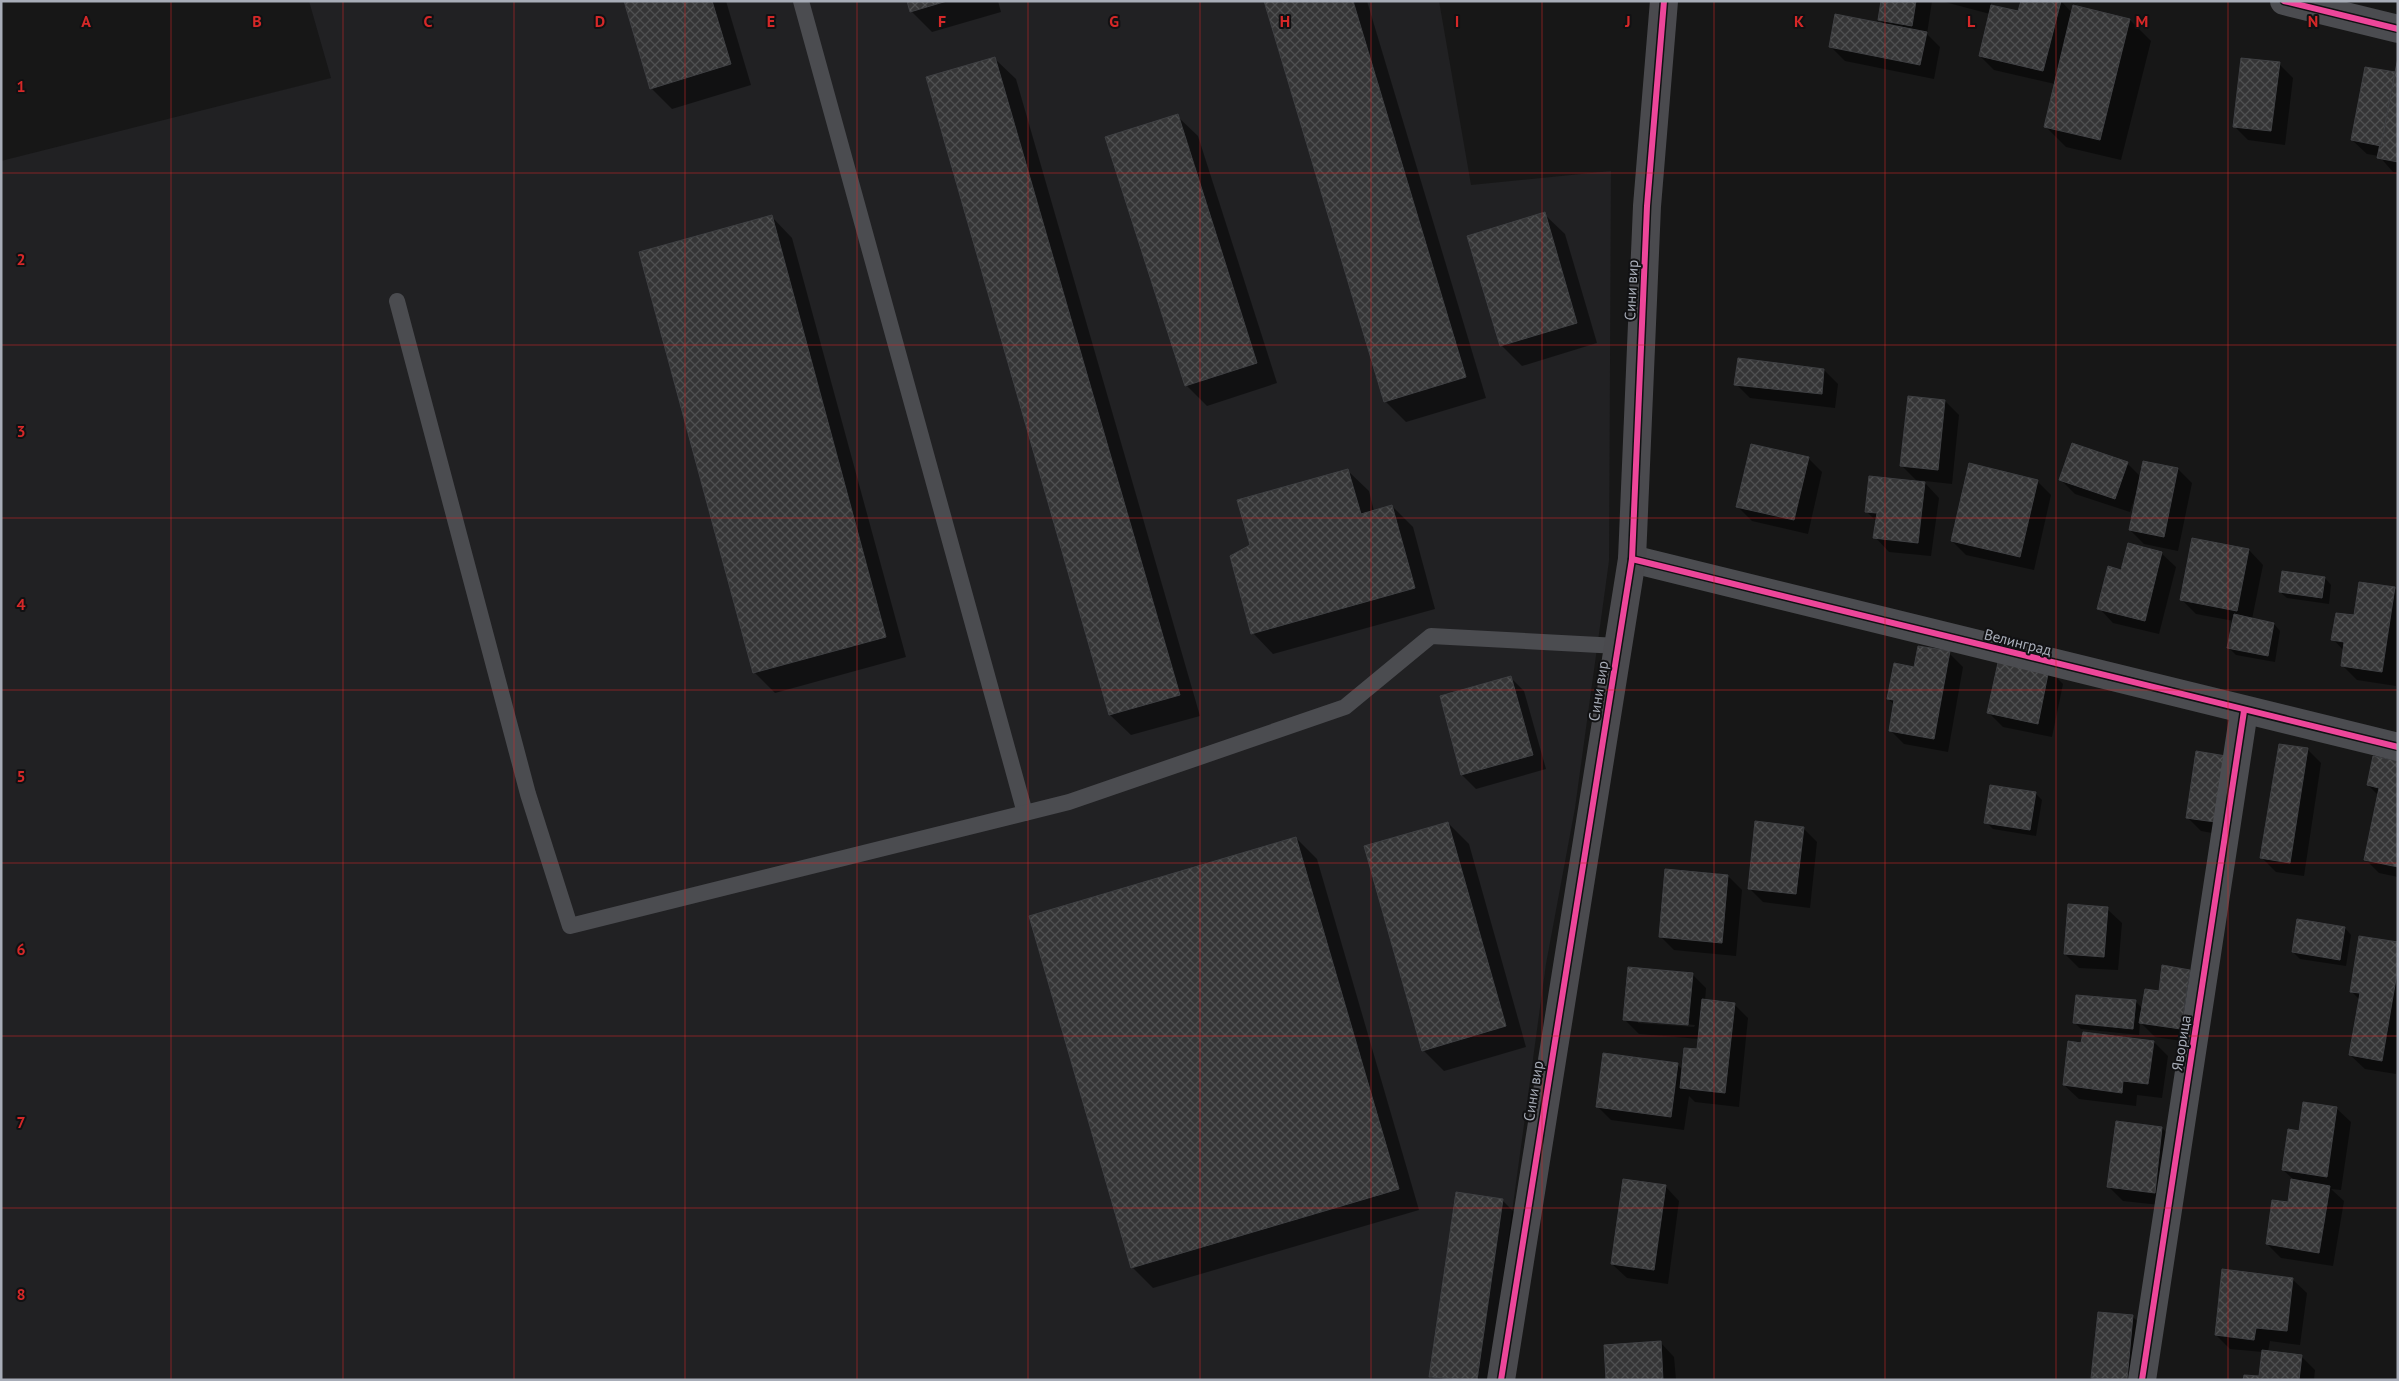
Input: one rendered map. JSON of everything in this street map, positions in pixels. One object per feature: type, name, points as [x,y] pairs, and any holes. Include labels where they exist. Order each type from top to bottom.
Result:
[{"type":"street","name":"Сини вир","points":[[1501,1380],[1632,559],[1648,206],[1664,1]]},
{"type":"street","points":[[2284,1],[2398,29]]},
{"type":"street","name":"Велинград","points":[[1632,559],[2244,711],[2398,747]]},
{"type":"street","name":"Яворица","points":[[2142,1380],[2244,711]]},
{"type":"lane","points":[[801,1],[1025,813]]},
{"type":"lane","points":[[397,301],[528,794],[570,926],[1069,802],[1345,708],[1431,636],[1618,646]]},
{"type":"shaded area","points":[[309,1],[1439,1],[1471,185],[1611,171],[1609,561],[1575,808],[1546,964],[1489,1380],[1,1380],[1,161],[331,78]]},
{"type":"building","points":[[624,1],[712,1],[731,64],[650,89]]},
{"type":"building","points":[[907,1],[947,1],[910,12]]},
{"type":"building","points":[[1264,1],[1353,1],[1466,377],[1384,402]]},
{"type":"building","points":[[1881,1],[1916,1],[1912,26],[1878,20]]},
{"type":"building","points":[[2021,1],[2061,1],[2043,71],[1979,56],[1991,5],[2018,11]]},
{"type":"building","points":[[2073,5],[2130,19],[2100,140],[2044,127]]},
{"type":"building","points":[[1835,14],[1927,32],[1920,65],[1829,47]]},
{"type":"building","points":[[995,57],[1180,695],[1109,715],[926,77]]},
{"type":"building","points":[[2241,58],[2280,62],[2271,131],[2233,127]]},
{"type":"building","points":[[2398,58],[2398,162],[2377,158]]},
{"type":"building","points":[[2365,67],[2395,72],[2381,146],[2351,140]]},
{"type":"building","points":[[1178,114],[1257,363],[1185,386],[1105,137]]},
{"type":"building","points":[[1545,212],[1577,323],[1500,346],[1467,236]]},
{"type":"building","points":[[772,215],[886,637],[753,673],[639,252]]},
{"type":"building","points":[[1738,358],[1824,369],[1822,394],[1734,385]]},
{"type":"building","points":[[1908,396],[1945,400],[1938,470],[1900,466]]},
{"type":"building","points":[[2072,443],[2128,462],[2115,499],[2059,480]]},
{"type":"building","points":[[1751,444],[1809,457],[1794,520],[1736,507]]},
{"type":"building","points":[[2143,461],[2178,468],[2164,537],[2129,530]]},
{"type":"building","points":[[1969,463],[2038,480],[2020,557],[1951,541]]},
{"type":"building","points":[[1348,469],[1361,514],[1392,505],[1415,588],[1251,634],[1230,556],[1250,545],[1237,500]]},
{"type":"building","points":[[1869,476],[1925,482],[1918,543],[1873,538],[1877,513],[1865,512]]},
{"type":"building","points":[[2192,538],[2249,549],[2237,611],[2180,600]]},
{"type":"building","points":[[2128,543],[2162,552],[2145,621],[2097,609],[2108,566],[2121,570]]},
{"type":"building","points":[[2282,571],[2325,577],[2322,598],[2279,592]]},
{"type":"building","points":[[2359,582],[2395,587],[2382,672],[2341,666],[2344,642],[2331,640],[2336,613],[2354,615]]},
{"type":"building","points":[[2234,614],[2274,623],[2268,656],[2227,648]]},
{"type":"building","points":[[1918,646],[1950,651],[1934,739],[1889,731],[1894,700],[1887,699],[1894,663],[1914,667]]},
{"type":"building","points":[[1999,658],[2049,669],[2038,724],[1987,713]]},
{"type":"building","points":[[1511,676],[1533,755],[1461,775],[1440,696]]},
{"type":"building","points":[[2279,744],[2308,748],[2290,863],[2260,858]]},
{"type":"building","points":[[2196,751],[2226,756],[2215,822],[2186,818]]},
{"type":"building","points":[[2373,756],[2398,761],[2398,867],[2364,860],[2379,788],[2367,785]]},
{"type":"building","points":[[1990,785],[2036,792],[2030,830],[1984,823]]},
{"type":"building","points":[[1755,821],[1804,827],[1796,894],[1748,889]]},
{"type":"building","points":[[1448,822],[1506,1026],[1422,1051],[1364,846]]},
{"type":"building","points":[[1296,837],[1399,1189],[1131,1268],[1029,916]]},
{"type":"building","points":[[1665,869],[1728,875],[1722,943],[1659,937]]},
{"type":"building","points":[[2068,904],[2108,907],[2104,957],[2064,954]]},
{"type":"building","points":[[2297,919],[2345,927],[2340,960],[2292,952]]},
{"type":"building","points":[[2359,936],[2398,942],[2398,967],[2382,1061],[2349,1055],[2360,993],[2350,992]]},
{"type":"building","points":[[2162,965],[2190,970],[2181,1029],[2139,1023],[2145,989],[2159,991]]},
{"type":"building","points":[[1628,967],[1693,973],[1688,1025],[1623,1020]]},
{"type":"building","points":[[2076,995],[2136,1000],[2133,1029],[2073,1023]]},
{"type":"building","points":[[1702,999],[1735,1003],[1725,1093],[1680,1088],[1684,1048],[1697,1049]]},
{"type":"building","points":[[2083,1032],[2154,1041],[2148,1084],[2123,1081],[2122,1093],[2063,1085],[2068,1041],[2081,1043]]},
{"type":"building","points":[[1603,1053],[1678,1063],[1671,1117],[1596,1107]]},
{"type":"building","points":[[2303,1102],[2337,1107],[2327,1177],[2282,1170],[2288,1129],[2299,1131]]},
{"type":"building","points":[[2116,1121],[2162,1127],[2155,1193],[2107,1187]]},
{"type":"building","points":[[1623,1179],[1666,1185],[1654,1270],[1611,1264]]},
{"type":"building","points":[[2291,1179],[2330,1186],[2319,1253],[2266,1244],[2272,1200],[2288,1202]]},
{"type":"building","points":[[1456,1192],[1503,1199],[1477,1380],[1429,1377]]},
{"type":"building","points":[[2222,1269],[2293,1278],[2287,1331],[2256,1328],[2254,1340],[2215,1335]]},
{"type":"building","points":[[2098,1312],[2133,1315],[2127,1380],[2091,1378]]},
{"type":"building","points":[[1661,1341],[1663,1380],[1606,1380],[1604,1345]]},
{"type":"building","points":[[2262,1350],[2302,1355],[2299,1380],[2243,1380],[2244,1375],[2259,1376]]},
{"type":"cycle path","points":[[1501,1380],[1632,559],[1647,206],[1664,1]]},
{"type":"cycle path","points":[[2284,1],[2398,29]]},
{"type":"cycle path","points":[[1632,559],[2398,747]]},
{"type":"cycle path","points":[[2142,1380],[2244,711]]}]
